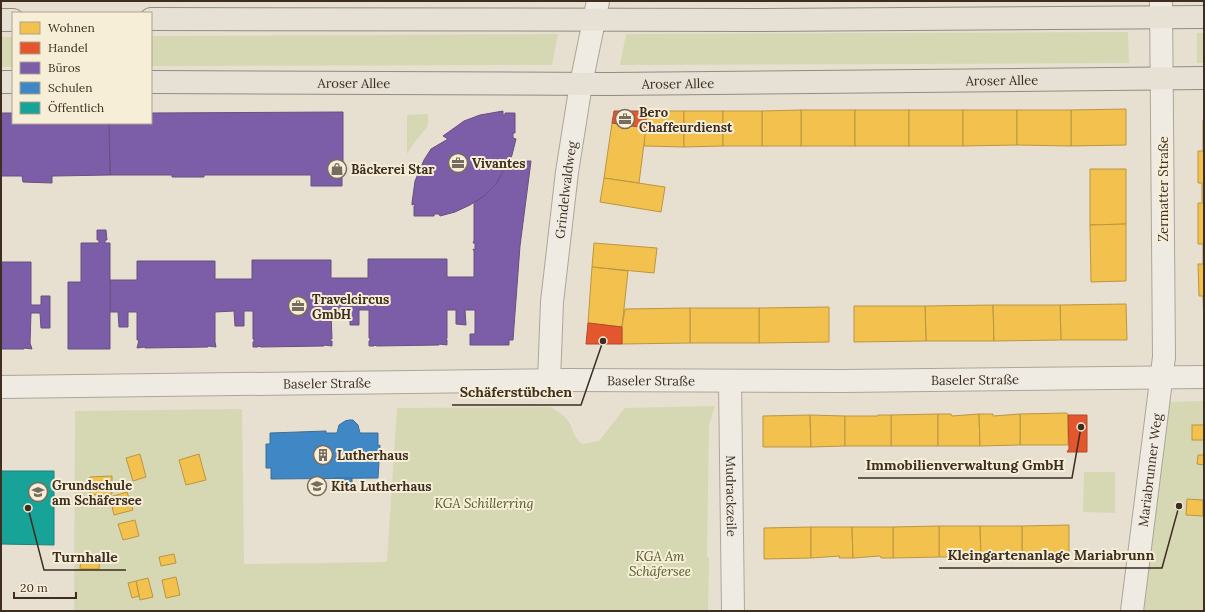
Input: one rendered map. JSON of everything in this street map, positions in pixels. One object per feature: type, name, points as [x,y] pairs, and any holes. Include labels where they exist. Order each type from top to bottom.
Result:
[{"type":"main road","points":[[152,20],[596,10],[759,20],[1161,9],[1204,17]]},
{"type":"main road","points":[[1,20],[12,20]]},
{"type":"main road","name":"Aroser Allee","points":[[152,82],[581,84],[1204,78]]},
{"type":"main road","points":[[1,82],[12,82]]},
{"type":"street","name":"Zermatter Straße","points":[[1161,9],[1164,357],[1161,377]]},
{"type":"street","name":"Grindelwaldweg","points":[[549,380],[552,302],[560,227],[581,84],[596,10]]},
{"type":"street","name":"Mariabrunner Weg","points":[[1132,611],[1161,377]]},
{"type":"street","name":"Baseler Straße","points":[[1,387],[549,380],[730,381],[1204,377]]},
{"type":"street","name":"Mudrackzeile","points":[[730,381],[733,611]]},
{"type":"green space","points":[[1128,32],[1129,63],[620,65],[626,34]]},
{"type":"green space","points":[[1197,33],[1204,33],[1204,63],[1197,63]]},
{"type":"green space","points":[[558,34],[552,65],[152,66],[152,36]]},
{"type":"green space","points":[[1,37],[12,37],[12,67],[1,67]]},
{"type":"green space","points":[[428,114],[428,126],[407,154],[407,115]]},
{"type":"green space","points":[[1204,401],[1204,611],[1139,611],[1170,402]]},
{"type":"green space","name":"KGA Schillerring","points":[[715,406],[709,425],[707,556],[709,559],[708,611],[74,611],[75,411],[242,409],[244,564],[387,562],[397,408],[550,407],[559,412],[566,419],[576,437],[582,444],[599,441],[625,408]]},
{"type":"green space","points":[[1084,472],[1115,472],[1115,513],[1083,512]]},
{"type":"building: Wohnen","points":[[1126,109],[1126,145],[1071,146],[1071,110]]},
{"type":"building: Wohnen","points":[[801,110],[855,110],[855,146],[801,146]]},
{"type":"building: Wohnen","points":[[801,110],[801,146],[762,146],[762,111]]},
{"type":"building: Wohnen","points":[[855,110],[909,110],[909,146],[855,146]]},
{"type":"building: Wohnen","points":[[909,110],[963,110],[963,146],[909,146]]},
{"type":"building: Wohnen","points":[[963,110],[1017,110],[1017,145],[963,146]]},
{"type":"building: Wohnen","points":[[1017,110],[1071,110],[1071,146],[1017,145]]},
{"type":"building: Wohnen","points":[[646,111],[684,111],[684,147],[644,146]]},
{"type":"building: Wohnen","points":[[684,111],[723,111],[723,146],[684,147]]},
{"type":"building: Wohnen","points":[[723,111],[762,111],[762,146],[723,146]]},
{"type":"building: Wohnen","points":[[1203,120],[1204,328],[1203,296],[1199,296],[1198,264],[1203,264],[1203,244],[1198,244],[1198,203],[1202,203],[1202,183],[1198,183],[1198,151],[1203,151]]},
{"type":"building: Wohnen","points":[[612,123],[646,128],[639,183],[604,178]]},
{"type":"building: Wohnen","points":[[1090,169],[1126,169],[1126,224],[1090,225]]},
{"type":"building: Wohnen","points":[[604,178],[665,187],[661,212],[600,202]]},
{"type":"building: Wohnen","points":[[1126,224],[1126,281],[1091,282],[1090,225]]},
{"type":"building: Wohnen","points":[[594,243],[657,248],[654,273],[592,267]]},
{"type":"building: Wohnen","points":[[592,267],[628,271],[622,327],[588,323]]},
{"type":"building: Wohnen","points":[[1126,304],[1127,340],[1061,340],[1060,305]]},
{"type":"building: Wohnen","points":[[993,305],[994,341],[926,341],[925,306]]},
{"type":"building: Wohnen","points":[[993,305],[1060,305],[1061,340],[994,341]]},
{"type":"building: Wohnen","points":[[854,306],[925,306],[926,341],[854,342]]},
{"type":"building: Wohnen","points":[[829,307],[829,342],[759,343],[759,308]]},
{"type":"building: Wohnen","points":[[690,308],[759,308],[759,343],[690,343]]},
{"type":"building: Wohnen","points":[[690,308],[690,343],[622,344],[622,327],[625,309]]},
{"type":"building: Wohnen","points":[[938,414],[938,446],[891,446],[891,415]]},
{"type":"building: Wohnen","points":[[938,414],[951,414],[952,416],[979,414],[980,446],[938,446]]},
{"type":"building: Wohnen","points":[[979,414],[993,414],[993,416],[1020,414],[1020,445],[980,446]]},
{"type":"building: Wohnen","points":[[1020,414],[1068,414],[1068,445],[1020,445]]},
{"type":"building: Wohnen","points":[[810,415],[811,447],[763,447],[763,416]]},
{"type":"building: Wohnen","points":[[810,415],[845,416],[845,446],[811,447]]},
{"type":"building: Wohnen","points":[[891,415],[891,446],[845,446],[845,416]]},
{"type":"building: Wohnen","points":[[1192,425],[1204,425],[1204,440],[1192,440]]},
{"type":"building: Wohnen","points":[[140,454],[146,477],[133,481],[126,458]]},
{"type":"building: Wohnen","points":[[199,454],[206,480],[186,485],[179,460]]},
{"type":"building: Wohnen","points":[[1198,455],[1204,455],[1204,465],[1197,464]]},
{"type":"building: Wohnen","points":[[112,476],[112,494],[90,495],[90,477]]},
{"type":"building: Wohnen","points":[[127,492],[133,510],[114,515],[110,497]]},
{"type":"building: Wohnen","points":[[1187,499],[1203,500],[1203,516],[1186,515]]},
{"type":"building: Wohnen","points":[[135,520],[139,536],[123,540],[118,524]]},
{"type":"building: Wohnen","points":[[1069,525],[1069,556],[1022,557],[1022,526]]},
{"type":"building: Wohnen","points":[[939,526],[980,526],[981,557],[952,555],[952,557],[939,557]]},
{"type":"building: Wohnen","points":[[939,526],[939,557],[893,558],[893,527]]},
{"type":"building: Wohnen","points":[[980,526],[1022,526],[1022,557],[1005,557],[1005,555],[981,557]]},
{"type":"building: Wohnen","points":[[811,527],[811,558],[764,559],[764,528]]},
{"type":"building: Wohnen","points":[[811,527],[852,527],[853,558],[839,558],[840,556],[811,558]]},
{"type":"building: Wohnen","points":[[852,527],[893,527],[893,558],[881,558],[880,556],[853,558]]},
{"type":"building: Wohnen","points":[[174,554],[176,563],[161,566],[159,557]]},
{"type":"building: Wohnen","points":[[81,556],[100,556],[99,569],[80,569]]},
{"type":"building: Wohnen","points":[[176,577],[180,595],[166,598],[162,580]]},
{"type":"building: Wohnen","points":[[148,578],[153,597],[140,600],[136,581]]},
{"type":"building: Wohnen","points":[[136,581],[139,596],[132,598],[128,583]]},
{"type":"building: Handel","points":[[614,111],[646,111],[646,128],[612,123]]},
{"type":"building: Handel","points":[[588,323],[622,327],[622,344],[586,344]]},
{"type":"building: Handel","points":[[1068,415],[1087,415],[1087,452],[1067,452],[1069,449]]},
{"type":"building: Büros","points":[[503,111],[503,115],[505,115],[505,113],[515,113],[515,133],[513,133],[513,138],[516,139],[507,167],[496,184],[484,196],[455,212],[440,216],[439,214],[434,214],[434,216],[414,216],[415,204],[412,205],[412,203],[415,181],[424,160],[431,149],[448,139],[443,136],[464,121],[480,115]]},
{"type":"building: Büros","points":[[343,112],[342,186],[311,186],[311,175],[204,175],[204,177],[172,177],[172,175],[110,175],[109,124],[152,124],[152,113]]},
{"type":"building: Büros","points":[[1,113],[12,113],[12,124],[109,124],[110,175],[52,176],[52,183],[23,182],[22,176],[1,176]]},
{"type":"building: Büros","points":[[509,161],[531,161],[520,246],[513,340],[509,340],[509,345],[470,345],[470,334],[475,334],[475,310],[465,310],[466,325],[456,324],[456,310],[447,310],[447,345],[369,346],[369,310],[359,310],[359,325],[350,325],[350,310],[331,311],[332,339],[330,339],[330,341],[332,341],[332,346],[253,347],[253,311],[244,311],[244,326],[235,326],[234,311],[215,312],[216,347],[137,348],[139,340],[137,340],[137,312],[128,312],[128,327],[119,327],[118,312],[110,312],[110,280],[137,280],[137,261],[215,261],[215,279],[252,279],[252,260],[331,260],[331,278],[368,278],[368,259],[447,259],[447,277],[474,277],[474,203],[484,196],[496,184]]},
{"type":"building: Büros","points":[[97,230],[106,230],[107,240],[105,240],[105,243],[110,243],[110,349],[68,349],[68,282],[81,282],[81,243],[99,243],[99,240],[97,240]]},
{"type":"building: Büros","points":[[1,262],[31,262],[31,305],[41,305],[41,296],[50,296],[50,328],[41,328],[40,313],[31,313],[30,343],[32,349],[1,349]]},
{"type":"building: Schulen","name":"Lutherhaus","points":[[349,420],[353,420],[358,425],[360,433],[378,433],[378,446],[380,445],[378,478],[271,479],[271,468],[266,468],[266,444],[270,444],[270,433],[326,431],[326,433],[337,433],[339,425]]},
{"type":"building: Schulen","points":[[336,478],[352,478],[352,486],[336,486]]},
{"type":"building: Öffentlich","points":[[1,471],[54,471],[54,545],[1,544]]},
{"type":"place","name":"Bero Chaffeurdienst","points":[[625,119]]},
{"type":"place","name":"Vivantes","points":[[458,163]]},
{"type":"place","name":"Bäckerei Star","points":[[337,169]]},
{"type":"place","name":"Travelcircus GmbH","points":[[298,306]]},
{"type":"place","name":"Schäferstübchen","points":[[603,341]]},
{"type":"place","name":"Immobilienverwaltung GmbH","points":[[1081,427]]},
{"type":"place","name":"Lutherhaus","points":[[323,455]]},
{"type":"place","name":"Kita Lutherhaus","points":[[317,486]]},
{"type":"place","name":"Grundschule am Schäfersee","points":[[38,492]]},
{"type":"place","name":"Kleingartenanlage Mariabrunn","points":[[1179,506]]},
{"type":"place","name":"Turnhalle","points":[[28,508]]},
{"type":"park label","name":"KGA Am Schäfersee","points":[[660,564]]}]
